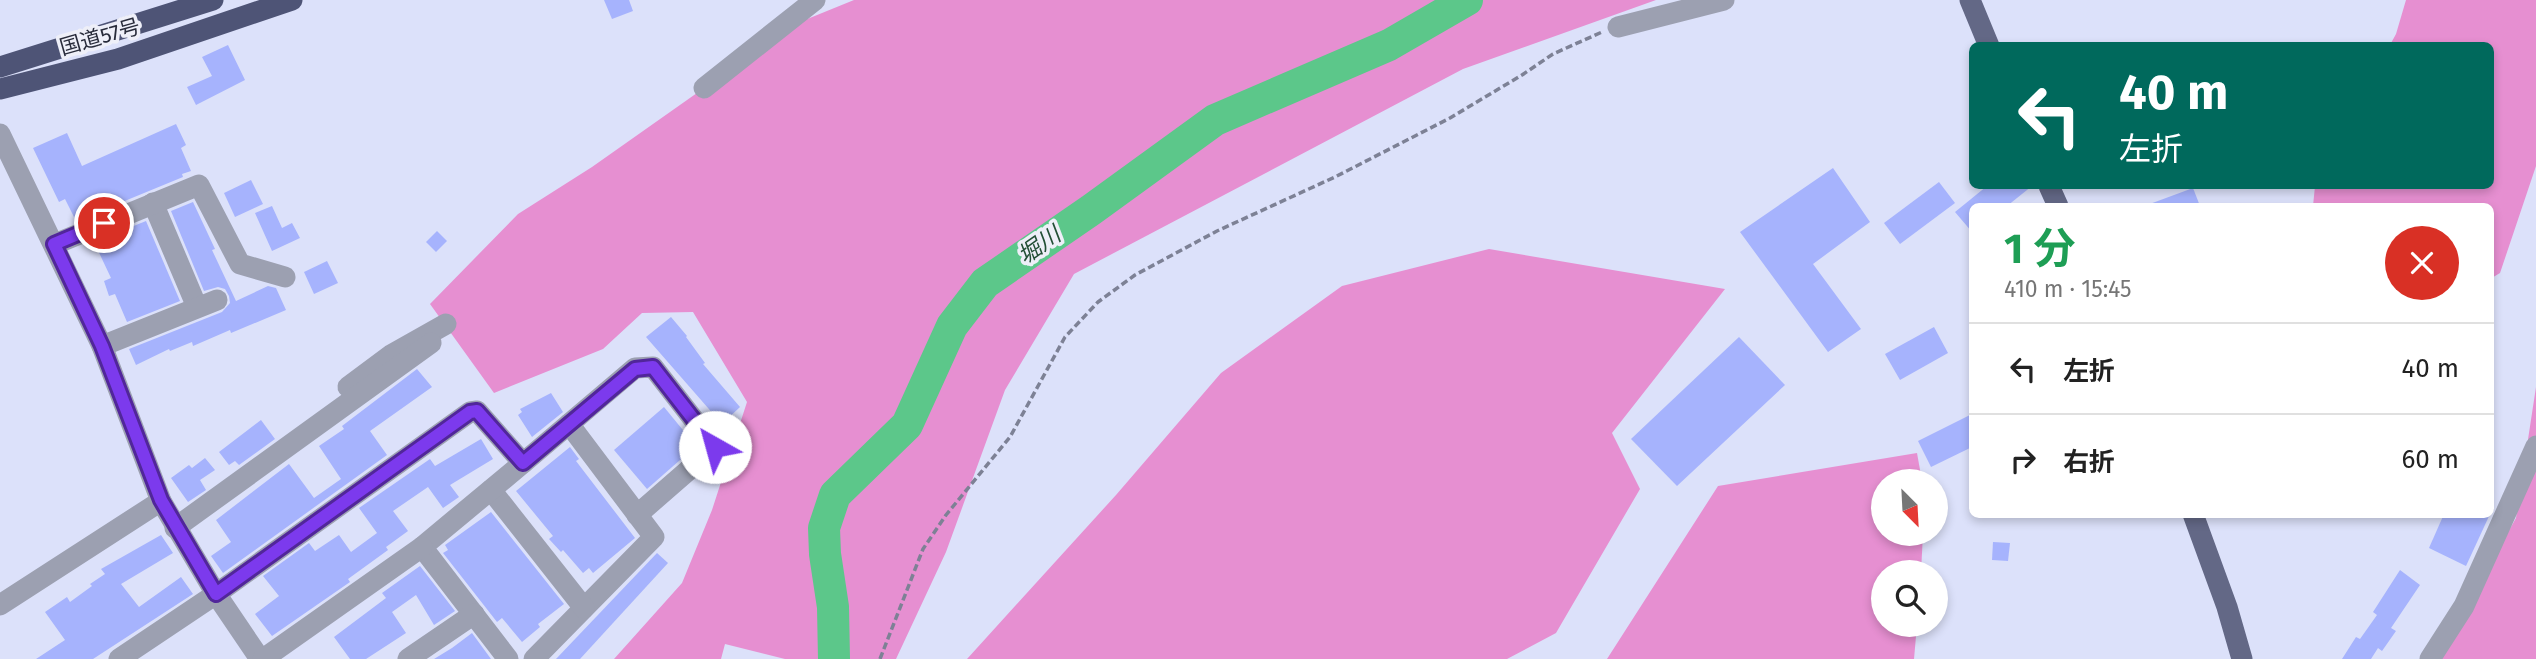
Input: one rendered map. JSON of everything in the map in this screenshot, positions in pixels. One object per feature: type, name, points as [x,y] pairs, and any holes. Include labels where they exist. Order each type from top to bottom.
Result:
[{"type":"highway","name":"国道57号","points":[[0,67],[213,0]]},
{"type":"highway","name":"国道57号","points":[[0,89],[118,59],[292,0]]},
{"type":"main road","points":[[1970,0],[1987,42]]},
{"type":"main road","points":[[2194,518],[2227,607],[2242,659]]},
{"type":"street","points":[[704,88],[815,0]]},
{"type":"street","points":[[1618,27],[1724,0]]},
{"type":"street","points":[[0,134],[102,346],[161,500],[216,594],[261,659],[422,547],[635,369],[653,367],[715,447],[637,515]]},
{"type":"street","points":[[54,244],[199,185],[240,264],[285,277]]},
{"type":"street","points":[[153,203],[197,307]]},
{"type":"street","points":[[102,346],[217,300]]},
{"type":"street","points":[[287,449],[294,426],[391,355],[446,324]]},
{"type":"street","points":[[175,528],[431,343]]},
{"type":"street","points":[[119,659],[216,594],[470,412],[477,411],[523,463]]},
{"type":"street","points":[[534,659],[654,537],[569,424]]},
{"type":"street","points":[[2430,659],[2464,606],[2536,446]]},
{"type":"street","points":[[491,490],[584,608]]},
{"type":"street","points":[[0,605],[161,500]]},
{"type":"street","points":[[422,547],[508,659]]},
{"type":"street","points":[[408,659],[474,614]]},
{"type":"path","points":[[880,659],[923,549],[946,514],[1010,437],[1065,337],[1098,302],[1135,275],[1217,231],[1335,177],[1450,118],[1553,54],[1590,36],[1618,27]]},
{"type":"shaded area","points":[[854,0],[1656,0],[1463,69],[1074,274],[1005,390],[946,552],[896,659],[785,659],[725,644],[721,659],[614,659],[682,583],[712,510],[747,402],[693,312],[642,313],[603,349],[494,393],[430,304],[518,214],[592,167],[795,24]]},
{"type":"shaded area","points":[[2406,0],[2536,0],[2536,166],[2500,273],[2494,277],[2494,203],[2313,203],[2315,189],[2494,189],[2494,42],[2392,42]]},
{"type":"shaded area","points":[[1489,249],[1725,289],[1612,433],[1640,489],[1556,633],[1507,659],[967,659],[1116,495],[1221,373],[1342,286]]},
{"type":"shaded area","points":[[2536,387],[2536,659],[2437,659],[2516,518]]},
{"type":"shaded area","points":[[1917,453],[1920,469],[1871,469],[1871,546],[1922,546],[1922,560],[1871,560],[1871,637],[1916,637],[1914,659],[1607,659],[1718,486]]},
{"type":"building","points":[[604,0],[629,0],[633,11],[612,19]]},
{"type":"building","points":[[228,45],[245,80],[196,105],[187,87],[212,76],[202,57]]},
{"type":"building","points":[[176,124],[186,145],[181,148],[191,171],[182,174],[183,177],[76,221],[65,199],[59,202],[33,148],[67,133],[82,166]]},
{"type":"building","points":[[1833,168],[1870,222],[1813,264],[1861,329],[1828,352],[1740,232]]},
{"type":"building","points":[[251,180],[263,204],[235,217],[224,193]]},
{"type":"building","points":[[1939,182],[1955,203],[1900,244],[1884,223]]},
{"type":"building","points":[[1983,189],[2028,189],[2011,203],[1969,203],[1969,228],[1955,212]]},
{"type":"building","points":[[2193,189],[2199,203],[2152,203]]},
{"type":"building","points":[[193,202],[236,301],[268,286],[276,288],[286,310],[193,346],[192,342],[170,351],[169,349],[136,365],[129,349],[222,312],[230,303],[225,289],[218,287],[204,291],[171,211]]},
{"type":"building","points":[[272,206],[282,228],[292,223],[300,238],[272,251],[255,213]]},
{"type":"building","points":[[146,221],[180,301],[127,322],[115,294],[109,296],[104,281],[111,278],[94,242]]},
{"type":"building","points":[[437,231],[447,241],[436,252],[426,242]]},
{"type":"building","points":[[327,261],[338,283],[314,294],[304,272]]},
{"type":"building","points":[[671,317],[687,336],[705,363],[703,364],[740,407],[722,424],[646,337]]},
{"type":"building","points":[[1934,327],[1948,353],[1900,380],[1885,354]]},
{"type":"building","points":[[1739,337],[1785,385],[1677,486],[1631,439]]},
{"type":"building","points":[[417,369],[432,387],[370,431],[387,455],[223,573],[211,556],[231,542],[216,520],[289,464],[314,498],[341,479],[319,446]]},
{"type":"building","points":[[551,393],[563,412],[532,437],[518,415],[522,412],[520,409]]},
{"type":"building","points":[[664,407],[696,446],[647,489],[614,450]]},
{"type":"building","points":[[1969,416],[1969,448],[1931,467],[1918,441]]},
{"type":"building","points":[[261,420],[275,439],[239,465],[235,461],[229,465],[219,452]]},
{"type":"building","points":[[481,439],[493,459],[450,485],[459,497],[443,508],[428,487],[393,511],[408,531],[386,547],[388,550],[348,579],[350,582],[272,636],[255,614],[279,596],[263,576],[309,543],[315,551],[339,535],[351,552],[377,533],[359,508],[430,459],[435,466]]},
{"type":"building","points":[[570,447],[579,459],[576,461],[635,538],[593,573],[589,568],[583,573],[563,550],[561,552],[549,539],[553,536],[516,491]]},
{"type":"building","points":[[205,458],[215,470],[200,480],[206,490],[188,502],[171,478]]},
{"type":"building","points":[[491,512],[564,604],[538,624],[540,627],[522,642],[502,618],[497,622],[443,553],[448,550],[445,545]]},
{"type":"building","points":[[2442,518],[2488,518],[2466,566],[2429,548]]},
{"type":"building","points":[[161,535],[173,553],[121,584],[139,607],[181,577],[193,594],[93,659],[36,659],[65,640],[45,612],[67,597],[70,602],[105,574],[101,569]]},
{"type":"building","points":[[1993,542],[2010,543],[2008,561],[1992,560]]},
{"type":"building","points":[[657,553],[668,563],[580,659],[556,659]]},
{"type":"building","points":[[420,566],[455,611],[434,625],[416,595],[392,612],[406,633],[366,659],[350,659],[334,637],[386,598],[382,593]]},
{"type":"building","points":[[2400,570],[2420,585],[2391,628],[2396,631],[2382,651],[2378,648],[2371,659],[2342,659],[2356,637],[2360,639],[2377,615],[2373,612]]},
{"type":"building","points":[[472,633],[491,659],[434,659],[452,648]]},
{"type":"waterway","name":"堀川","points":[[834,659],[833,607],[824,528],[835,495],[907,425],[952,326],[985,283],[1215,120],[1389,45],[1467,0]]},
{"type":"route","points":[[104,223],[54,244],[102,346],[161,500],[216,594],[470,412],[477,411],[523,463],[635,369],[653,367],[715,447]]}]
